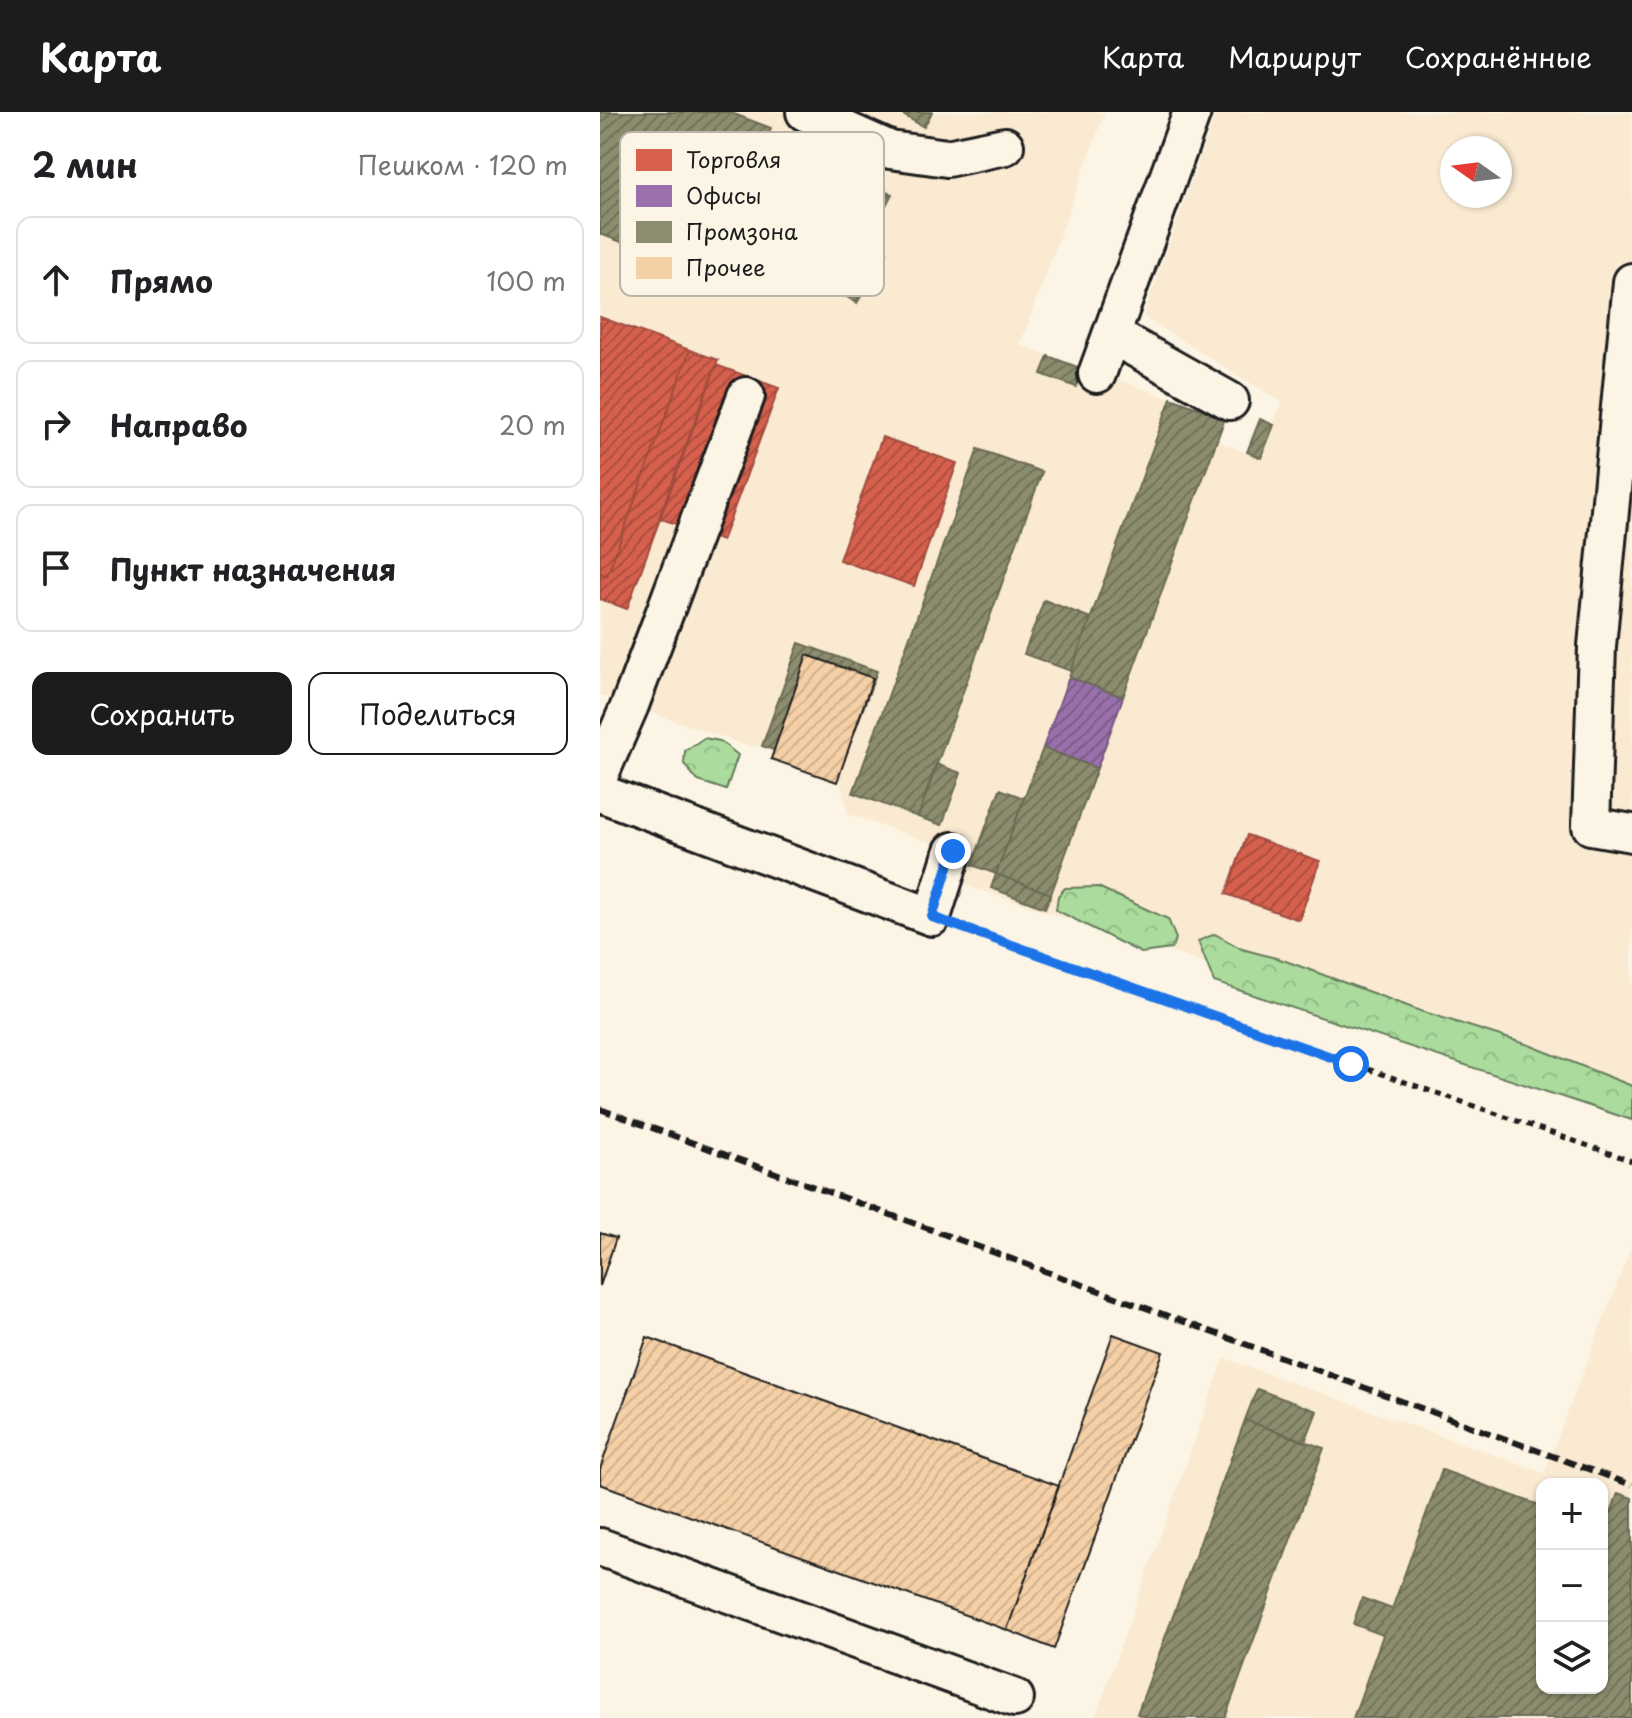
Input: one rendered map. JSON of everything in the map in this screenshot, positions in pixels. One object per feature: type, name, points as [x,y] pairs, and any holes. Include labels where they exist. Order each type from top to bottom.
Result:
[{"type":"lane","points":[[805,112],[850,132]]},
{"type":"lane","points":[[1097,374],[1192,112]]},
{"type":"lane","points":[[884,147],[947,158],[1005,146]]},
{"type":"lane","points":[[1632,282],[1597,646],[1591,826],[1632,833]]},
{"type":"lane","points":[[1112,335],[1230,401]]},
{"type":"lane","points":[[600,774],[630,705],[746,396]]},
{"type":"lane","points":[[600,793],[932,917],[953,851]]},
{"type":"lane","points":[[600,1547],[1015,1698]]},
{"type":"path","points":[[932,917],[1632,1161]]},
{"type":"shaded area","points":[[600,112],[1105,112],[1020,345],[1225,418],[1218,441],[1260,458],[1282,402],[1143,317],[1216,112],[1632,112],[1632,1114],[1084,921],[1065,918],[962,884],[970,857],[848,814],[839,774],[876,671],[799,643],[762,746],[748,746],[600,695]]},
{"type":"shaded area","points":[[1632,1245],[1632,1498],[1608,1526],[1608,1478],[1536,1478],[1536,1504],[1443,1470],[1392,1609],[1363,1598],[1353,1623],[1383,1635],[1353,1718],[1225,1718],[1324,1449],[1246,1420],[1137,1713],[1148,1718],[1095,1718],[1224,1358],[1544,1473]]},
{"type":"green space","points":[[704,738],[720,741],[738,755],[726,790],[698,781],[684,764],[685,751]]},
{"type":"green space","points":[[1098,887],[1168,919],[1176,939],[1171,949],[1141,953],[1056,910],[1058,896],[1065,888]]},
{"type":"green space","points":[[1215,934],[1242,949],[1283,960],[1421,1011],[1529,1045],[1632,1086],[1632,1120],[1214,982],[1198,941]]},
{"type":"building: Торговля","points":[[600,317],[690,350],[607,576],[600,573]]},
{"type":"building: Торговля","points":[[690,350],[718,360],[627,609],[600,599],[600,573],[607,576]]},
{"type":"building: Торговля","points":[[716,365],[779,388],[722,541],[659,518]]},
{"type":"building: Торговля","points":[[882,437],[957,463],[914,586],[839,560]]},
{"type":"building: Торговля","points":[[1247,835],[1320,861],[1299,920],[1226,894]]},
{"type":"building: Офисы","points":[[1069,677],[1123,697],[1097,768],[1043,748]]},
{"type":"building: Промзона","points":[[600,112],[729,112],[771,128],[770,132],[620,132],[620,241],[600,234]]},
{"type":"building: Промзона","points":[[898,112],[932,112],[924,127]]},
{"type":"building: Промзона","points":[[884,190],[892,194],[884,209]]},
{"type":"building: Промзона","points":[[846,296],[861,296],[857,303]]},
{"type":"building: Промзона","points":[[1048,356],[1083,369],[1076,387],[1041,374]]},
{"type":"building: Промзона","points":[[1171,398],[1225,418],[1123,697],[1069,677]]},
{"type":"building: Промзона","points":[[1260,419],[1274,425],[1261,458],[1247,452]]},
{"type":"building: Промзона","points":[[978,449],[1042,472],[918,817],[853,793]]},
{"type":"building: Промзона","points":[[1044,600],[1091,618],[1071,671],[1024,654]]},
{"type":"building: Промзона","points":[[799,643],[877,671],[839,774],[762,746]]},
{"type":"building: Промзона","points":[[1043,748],[1097,768],[1051,894],[996,874]]},
{"type":"building: Промзона","points":[[936,764],[961,773],[942,825],[918,817]]},
{"type":"building: Промзона","points":[[1000,789],[1024,798],[996,874],[972,865]]},
{"type":"building: Промзона","points":[[996,874],[1051,894],[1045,908],[991,888]]},
{"type":"building: Промзона","points":[[1257,1389],[1317,1411],[1305,1442],[1245,1420]]},
{"type":"building: Промзона","points":[[1245,1420],[1324,1448],[1225,1718],[1148,1718],[1137,1714]]},
{"type":"building: Промзона","points":[[1442,1470],[1536,1504],[1536,1694],[1608,1694],[1608,1521],[1618,1493],[1632,1498],[1632,1718],[1353,1718],[1383,1635],[1353,1624],[1362,1598],[1392,1609]]},
{"type":"building: Прочее","points":[[807,655],[873,678],[837,782],[771,759]]},
{"type":"building: Прочее","points":[[600,1233],[616,1238],[600,1286]]},
{"type":"building: Прочее","points":[[1113,1334],[1163,1352],[1054,1649],[1007,1630]]},
{"type":"building: Прочее","points":[[647,1337],[1059,1486],[1007,1630],[600,1484],[600,1469]]},
{"type":"railway","points":[[600,1109],[1632,1485]]},
{"type":"route","points":[[953,851],[932,917],[1351,1064]]}]
